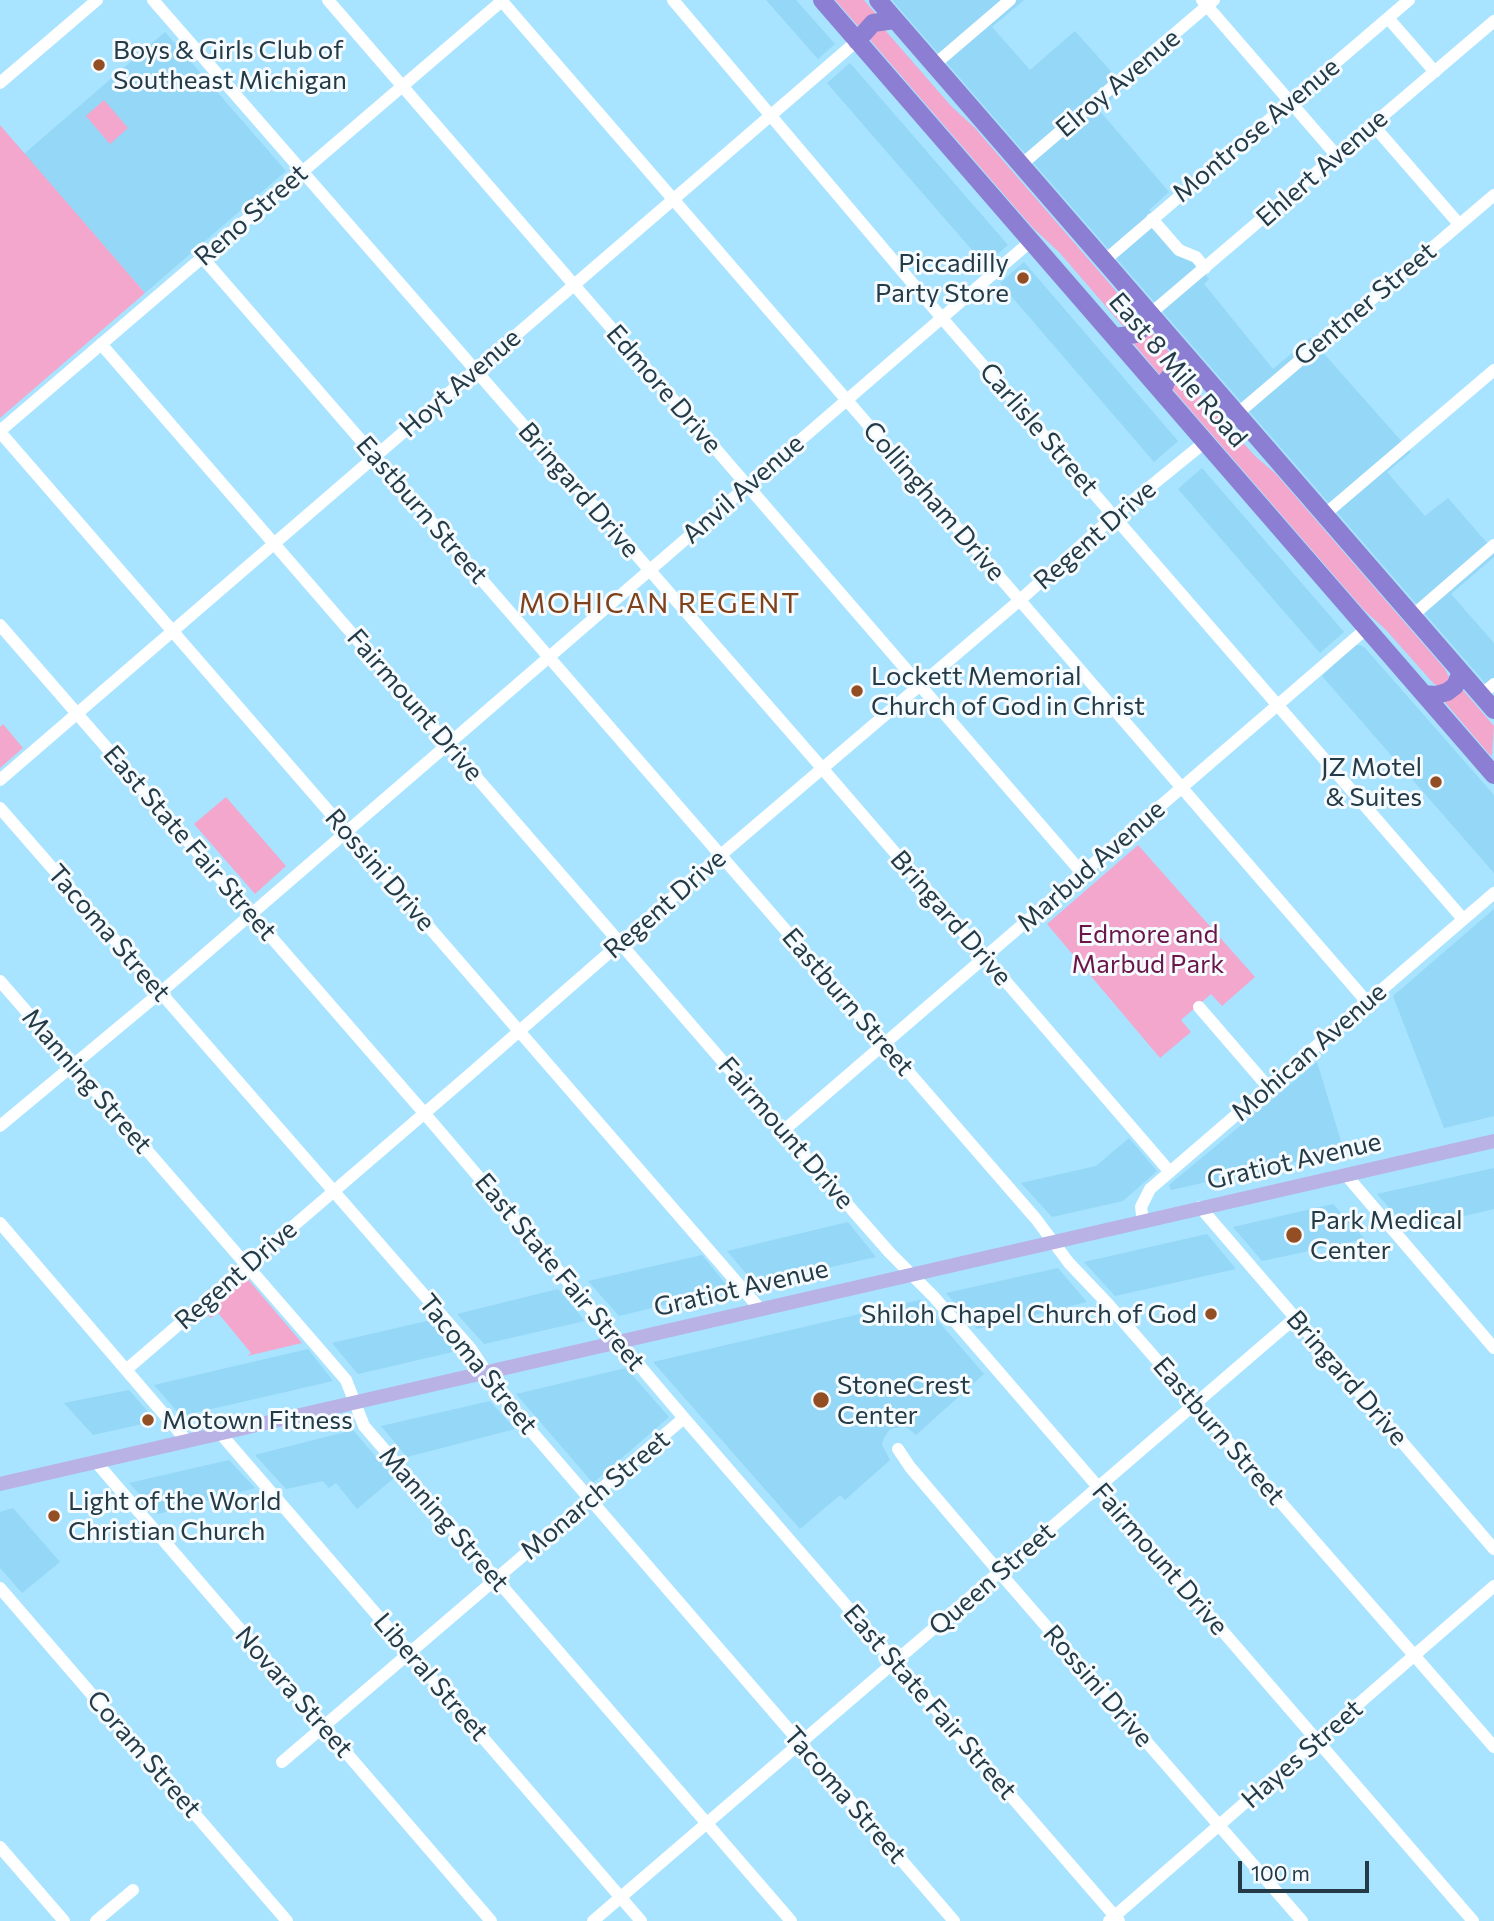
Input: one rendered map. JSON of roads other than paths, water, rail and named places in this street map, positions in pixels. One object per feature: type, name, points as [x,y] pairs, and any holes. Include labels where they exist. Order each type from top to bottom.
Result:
[{"type":"highway","name":"East 8 Mile Road","points":[[822,0],[1494,773]]},
{"type":"highway","name":"East 8 Mile Road","points":[[878,0],[1461,672],[1488,690],[1494,710]]},
{"type":"highway","points":[[857,41],[873,23],[895,20]]},
{"type":"highway","points":[[1115,337],[1136,334],[1143,328],[1150,314]]},
{"type":"highway","points":[[1161,391],[1174,372],[1183,368],[1197,368]]},
{"type":"highway","points":[[1424,694],[1447,692],[1455,686],[1461,672]]},
{"type":"main road","name":"Gratiot Avenue","points":[[1,1480],[96,1462],[1200,1207],[1493,1143]]},
{"type":"street","points":[[0,83],[97,0]]},
{"type":"street","name":"Bringard Drive","points":[[153,0],[1170,1172]]},
{"type":"street","name":"Edmore Drive","points":[[328,0],[1082,873]]},
{"type":"street","name":"Reno Street","points":[[0,431],[502,0]]},
{"type":"street","name":"Collingham Drive","points":[[502,0],[1367,1002]]},
{"type":"street","name":"Carlisle Street","points":[[673,0],[942,318],[1463,919]]},
{"type":"street","points":[[934,65],[1010,0]]},
{"type":"street","name":"Montrose Avenue","points":[[1104,261],[1409,0]]},
{"type":"street","points":[[1208,2],[1337,156]]},
{"type":"street","name":"Elroy Avenue","points":[[1021,165],[1208,2]]},
{"type":"street","points":[[1388,18],[1435,72]]},
{"type":"street","name":"Ehlert Avenue","points":[[1150,314],[1494,21]]},
{"type":"street","name":"Hoyt Avenue","points":[[0,780],[857,41]]},
{"type":"street","points":[[1373,125],[1460,224]]},
{"type":"street","name":"Gentner Street","points":[[1237,414],[1494,195]]},
{"type":"street","points":[[1152,219],[1179,250],[1196,257],[1205,268]]},
{"type":"street","name":"Anvil Avenue","points":[[0,1126],[161,992],[1031,241]]},
{"type":"street","name":"Eastburn Street","points":[[202,257],[1036,1219],[1053,1242],[1494,1747]]},
{"type":"street","name":"Fairmount Drive","points":[[101,344],[783,1131],[910,1275],[934,1297],[1473,1921]]},
{"type":"street","points":[[1324,514],[1494,370]]},
{"type":"street","name":"Rossini Drive","points":[[0,431],[760,1309]]},
{"type":"street","name":"Regent Drive","points":[[127,1369],[1114,516],[1205,442]]},
{"type":"street","points":[[1412,616],[1494,545]]},
{"type":"street","name":"East State Fair Street","points":[[0,625],[425,1114],[1114,1919]]},
{"type":"street","name":"Marbud Avenue","points":[[783,1131],[1367,628]]},
{"type":"street","name":"Tacoma Street","points":[[0,808],[471,1349],[485,1372],[526,1425],[954,1921]]},
{"type":"street","name":"Mohican Avenue","points":[[1143,1221],[1141,1207],[1150,1189],[1494,893]]},
{"type":"street","name":"Manning Street","points":[[0,981],[346,1380],[364,1426],[791,1921]]},
{"type":"street","points":[[1199,1007],[1268,1087]]},
{"type":"street","points":[[1346,1175],[1494,1348]]},
{"type":"street","name":"Bringard Drive","points":[[1200,1207],[1494,1549]]},
{"type":"street","points":[[0,1223],[187,1441]]},
{"type":"street","name":"Queen Street","points":[[593,1921],[1295,1318]]},
{"type":"street","name":"Monarch Street","points":[[282,1762],[684,1418]]},
{"type":"street","name":"Liberal Street","points":[[220,1433],[641,1921]]},
{"type":"street","name":"Rossini Drive","points":[[898,1449],[910,1467],[1000,1573],[1302,1921]]},
{"type":"street","name":"Novara Street","points":[[96,1462],[492,1921]]},
{"type":"street","name":"Hayes Street","points":[[1114,1919],[1494,1586]]},
{"type":"street","name":"Coram Street","points":[[0,1587],[287,1921]]},
{"type":"street","points":[[0,1847],[64,1921]]},
{"type":"street","points":[[96,1921],[133,1890]]},
{"type":"place","name":"Boys & Girls Club of Southeast Michigan","points":[[99,65]]},
{"type":"place","name":"Piccadilly Party Store","points":[[1023,278]]},
{"type":"place","name":"Lockett Memorial Church of God in Christ","points":[[857,691]]},
{"type":"place","name":"JZ Motel & Suites","points":[[1436,782]]},
{"type":"place","name":"Park Medical Center","points":[[1294,1235]]},
{"type":"place","name":"Shiloh Chapel Church of God","points":[[1211,1314]]},
{"type":"place","name":"StoneCrest Center","points":[[821,1400]]},
{"type":"place","name":"Motown Fitness","points":[[148,1420]]},
{"type":"place","name":"Light of the World Christian Church","points":[[54,1516]]},
{"type":"district","name":"MOHICAN REGENT","points":[[660,604]]},
{"type":"park label","name":"Edmore and Marbud Park","points":[[1148,948]]}]
